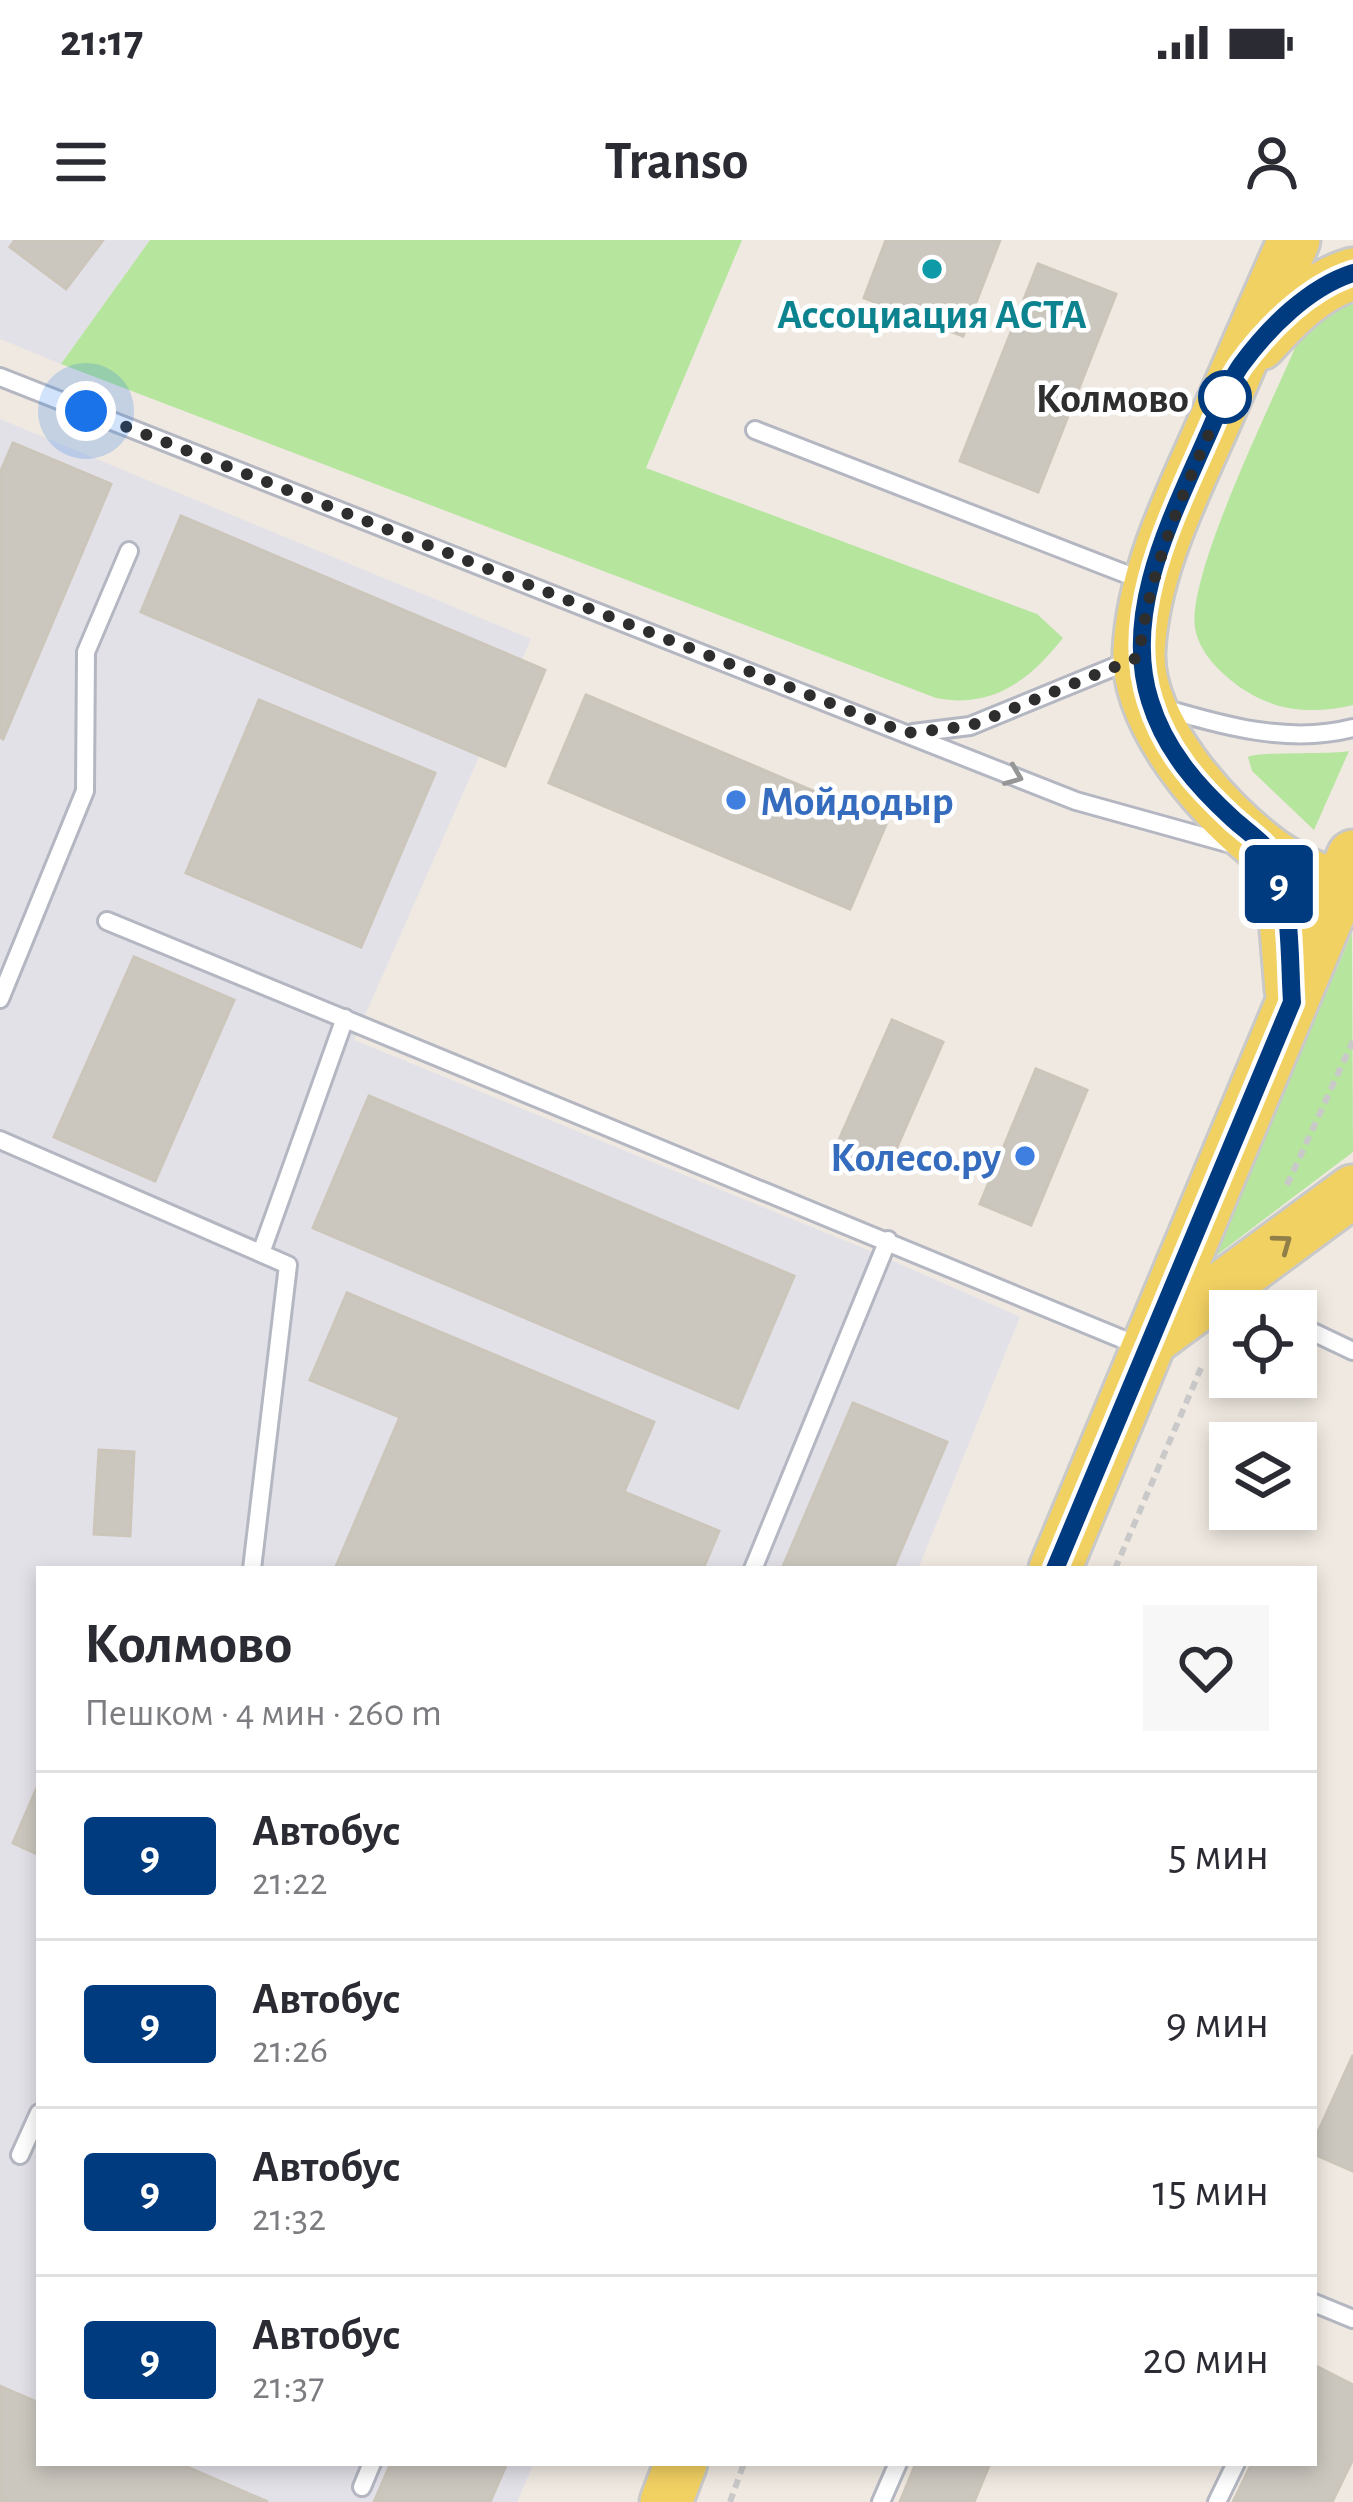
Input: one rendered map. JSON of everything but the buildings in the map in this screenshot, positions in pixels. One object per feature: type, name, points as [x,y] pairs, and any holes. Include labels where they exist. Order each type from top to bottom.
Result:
[{"type":"main road","points":[[1056,1566],[1348,879],[1271,854],[1200,789],[1173,752],[1145,681],[1150,584],[1172,516],[1294,240]]},
{"type":"main road","points":[[1239,367],[1291,310],[1353,274]]},
{"type":"main road","points":[[1271,854],[1285,916],[1292,1002]]},
{"type":"main road","points":[[1152,1343],[1353,1191]]},
{"type":"main road","points":[[667,2502],[680,2466]]},
{"type":"lane","points":[[0,377],[1076,801],[1271,854]]},
{"type":"lane","points":[[755,430],[1150,584]]},
{"type":"lane","points":[[0,999],[85,791],[86,652],[129,551]]},
{"type":"lane","points":[[906,733],[970,726],[1145,681],[1264,732],[1305,734],[1353,728]]},
{"type":"lane","points":[[107,921],[1152,1343]]},
{"type":"lane","points":[[261,1253],[345,1018]]},
{"type":"lane","points":[[0,1140],[288,1265],[252,1566]]},
{"type":"lane","points":[[755,1566],[888,1240]]},
{"type":"lane","points":[[1317,1334],[1353,1351]]},
{"type":"lane","points":[[20,2155],[36,2120]]},
{"type":"lane","points":[[1317,2304],[1353,2319]]},
{"type":"lane","points":[[362,2487],[371,2466]]},
{"type":"lane","points":[[881,2502],[897,2466]]},
{"type":"lane","points":[[1217,2502],[1235,2466]]},
{"type":"path","points":[[1280,1246],[1270,1223],[1353,1041]]},
{"type":"path","points":[[1116,1566],[1201,1368]]},
{"type":"path","points":[[730,2502],[743,2466]]},
{"type":"shaded area","points":[[0,240],[150,240],[61,364],[0,339]]},
{"type":"shaded area","points":[[0,419],[531,639],[354,1040],[1020,1317],[919,1566],[36,1566],[36,2449],[0,2434]]},
{"type":"shaded area","points":[[78,2466],[533,2466],[517,2502],[168,2502]]},
{"type":"green space","points":[[150,240],[742,240],[646,468],[1037,614],[1063,638],[1037,667],[1008,688],[975,699],[936,698],[61,364]]},
{"type":"green space","points":[[1353,291],[1353,705],[1298,709],[1258,698],[1214,664],[1197,638],[1196,602],[1217,529],[1298,341],[1323,312]]},
{"type":"green space","points":[[1349,751],[1314,830],[1252,771],[1248,757],[1266,754]]},
{"type":"green space","points":[[1352,933],[1353,1152],[1213,1258]]},
{"type":"bus line","name":"9","points":[[1056,1566],[1292,1002],[1285,916],[1271,854],[1200,789],[1173,752],[1150,704],[1139,657],[1150,584],[1172,516],[1239,367],[1291,310],[1353,273]]},
{"type":"place","name":"Ассоциация АСТА","points":[[932,269]]},
{"type":"place","name":"Колмово","points":[[1225,397]]},
{"type":"place","name":"Мойдодыр","points":[[736,800]]},
{"type":"place","name":"Колесо.ру","points":[[1025,1156]]},
{"type":"route","points":[[86,411],[906,733],[970,726],[1139,657],[1150,584],[1172,516],[1227,393],[1225,397]]}]
